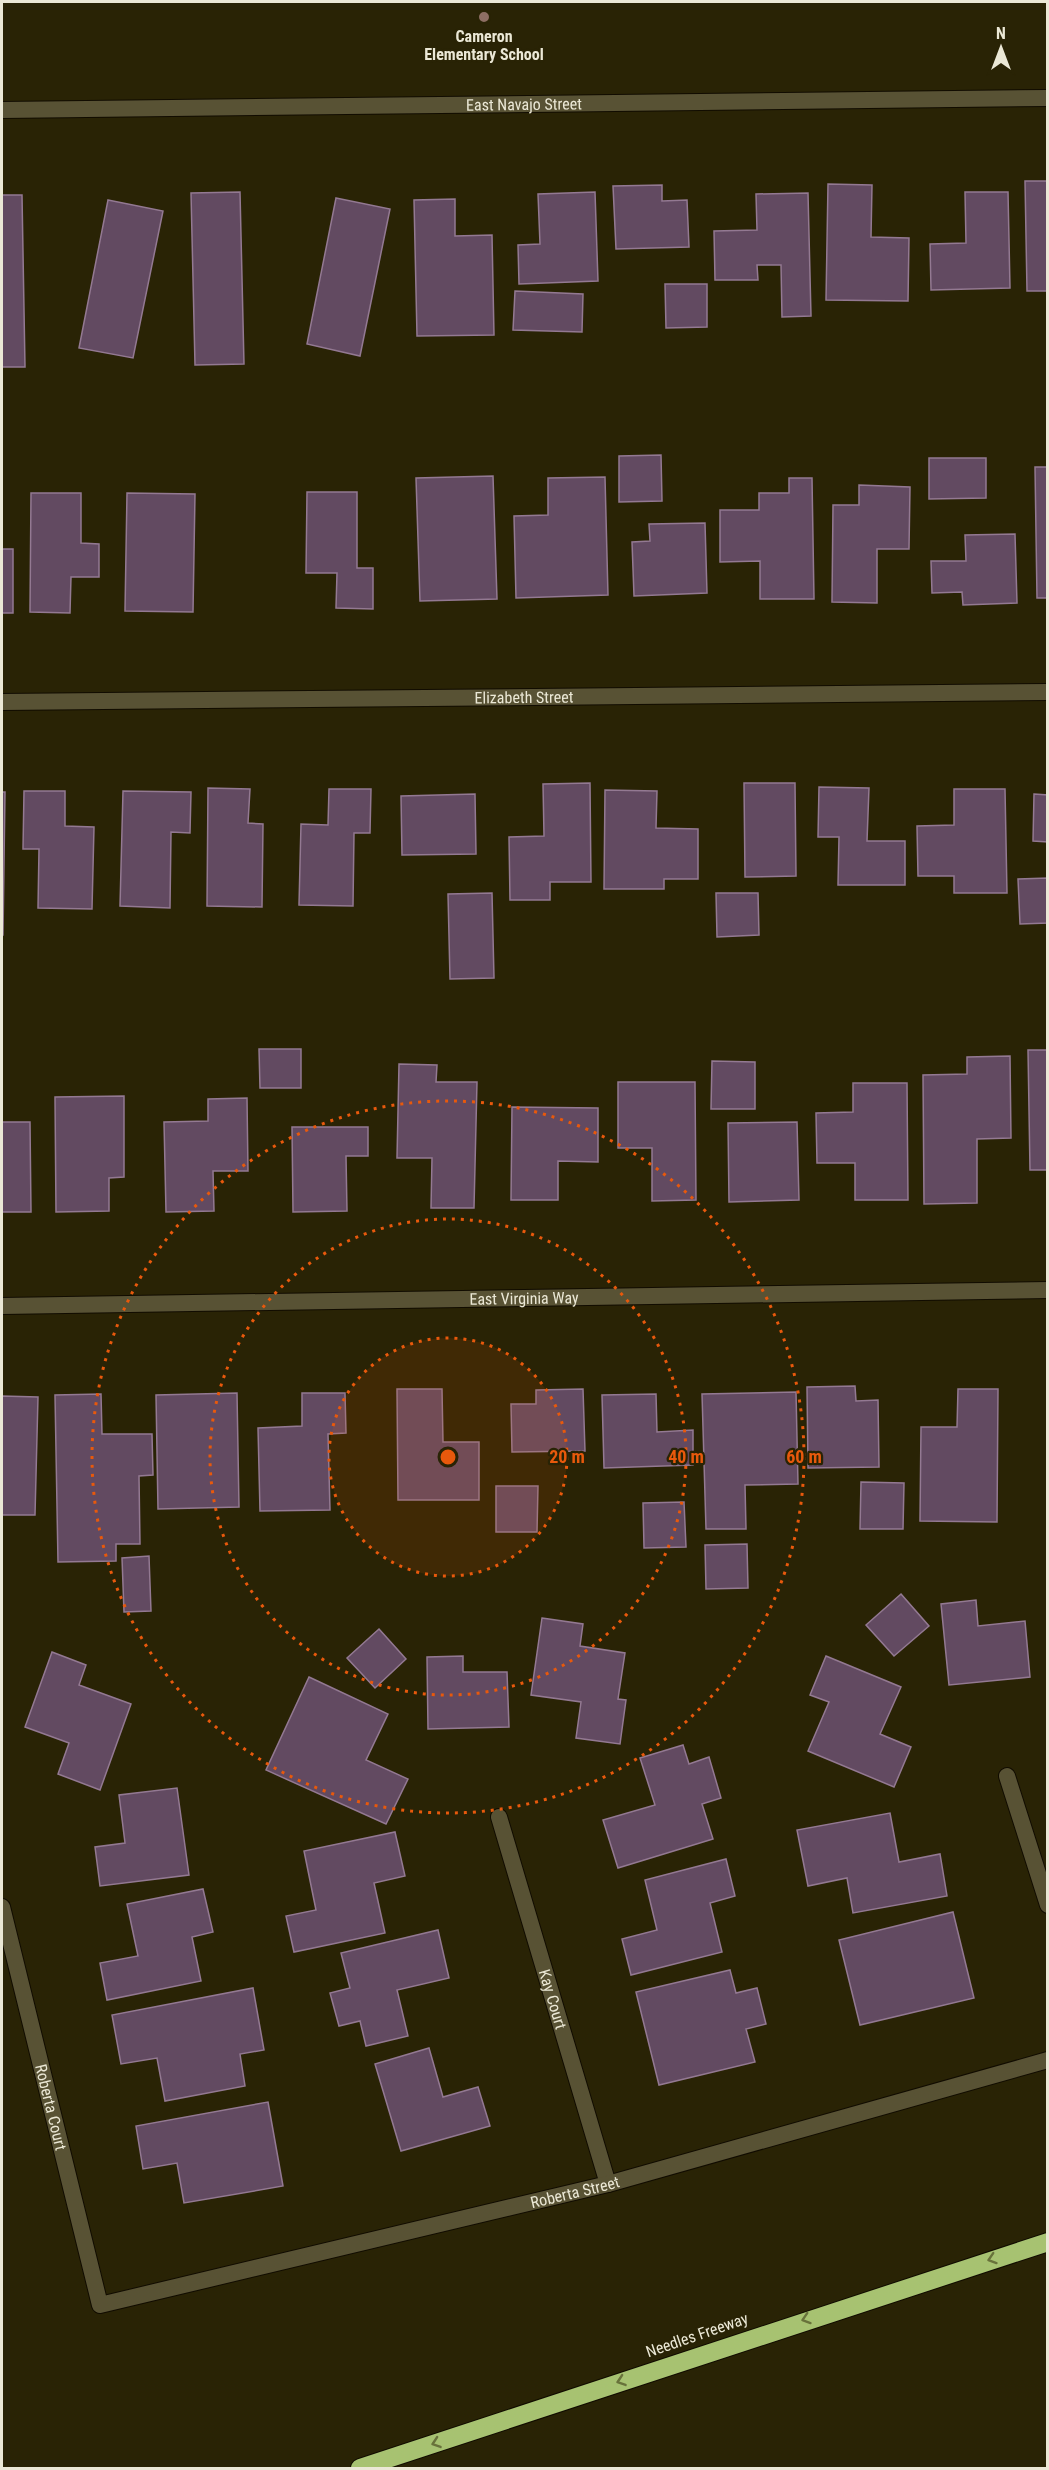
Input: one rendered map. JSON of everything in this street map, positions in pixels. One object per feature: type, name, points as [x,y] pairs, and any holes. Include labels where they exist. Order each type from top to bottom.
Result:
[{"type":"highway","name":"Needles Freeway","points":[[360,2469],[1047,2242]]},
{"type":"street","name":"East Navajo Street","points":[[2,110],[1047,98]]},
{"type":"street","name":"Elizabeth Street","points":[[2,702],[1047,692]]},
{"type":"street","name":"East Virginia Way","points":[[2,1306],[1047,1290]]},
{"type":"street","points":[[1007,1776],[1047,1905]]},
{"type":"street","name":"Kay Court","points":[[499,1817],[608,2184]]},
{"type":"street","name":"Roberta Court","points":[[2,1907],[100,2306]]},
{"type":"street","name":"Roberta Street","points":[[100,2306],[608,2184],[1047,2060]]},
{"type":"building","points":[[1025,181],[1048,181],[1048,291],[1027,291]]},
{"type":"building","points":[[828,184],[872,185],[871,237],[909,238],[908,301],[826,300]]},
{"type":"building","points":[[662,185],[662,201],[687,200],[689,247],[616,249],[613,186]]},
{"type":"building","points":[[240,192],[244,364],[195,365],[191,193]]},
{"type":"building","points":[[595,192],[598,281],[519,284],[518,245],[540,244],[538,194]]},
{"type":"building","points":[[965,192],[1008,192],[1010,288],[931,290],[930,244],[966,243]]},
{"type":"building","points":[[808,193],[811,316],[782,317],[781,265],[757,265],[758,280],[715,280],[714,231],[757,230],[756,194]]},
{"type":"building","points":[[2,195],[22,195],[25,367],[2,367]]},
{"type":"building","points":[[336,198],[390,209],[360,356],[307,344]]},
{"type":"building","points":[[455,199],[455,236],[492,235],[494,335],[417,336],[414,200]]},
{"type":"building","points":[[108,200],[163,211],[133,358],[79,348]]},
{"type":"building","points":[[665,284],[707,284],[707,327],[666,328]]},
{"type":"building","points":[[515,291],[583,294],[582,332],[513,330]]},
{"type":"building","points":[[661,455],[662,501],[619,502],[619,456]]},
{"type":"building","points":[[929,458],[986,458],[986,498],[929,499]]},
{"type":"building","points":[[1035,467],[1048,467],[1048,598],[1037,598]]},
{"type":"building","points":[[493,476],[497,599],[420,601],[416,478]]},
{"type":"building","points":[[605,477],[608,595],[516,598],[514,516],[548,515],[548,478]]},
{"type":"building","points":[[789,478],[812,478],[814,599],[760,599],[760,561],[720,562],[720,510],[759,510],[759,493],[789,493]]},
{"type":"building","points":[[859,485],[910,487],[909,549],[877,549],[877,603],[832,602],[833,505],[859,505]]},
{"type":"building","points":[[307,492],[357,492],[357,568],[373,568],[373,609],[336,608],[337,573],[306,573]]},
{"type":"building","points":[[31,493],[81,493],[81,543],[99,544],[99,577],[71,577],[70,613],[30,612]]},
{"type":"building","points":[[127,493],[195,494],[193,612],[125,611]]},
{"type":"building","points":[[705,523],[707,593],[634,596],[632,542],[650,541],[649,524]]},
{"type":"building","points":[[1015,534],[1017,603],[963,605],[962,592],[932,593],[931,561],[966,561],[965,535]]},
{"type":"building","points":[[2,549],[13,549],[13,613],[2,613]]},
{"type":"building","points":[[590,783],[591,882],[550,882],[550,900],[510,900],[509,837],[544,836],[543,784]]},
{"type":"building","points":[[744,783],[795,783],[796,876],[745,877]]},
{"type":"building","points":[[819,787],[869,788],[867,841],[905,841],[905,885],[838,885],[839,837],[818,837]]},
{"type":"building","points":[[208,788],[250,789],[248,823],[263,824],[262,907],[207,906]]},
{"type":"building","points":[[329,789],[371,789],[370,833],[354,833],[353,906],[299,905],[301,824],[328,825]]},
{"type":"building","points":[[954,789],[1005,789],[1007,893],[954,893],[954,876],[918,876],[917,826],[954,825]]},
{"type":"building","points":[[605,790],[657,791],[656,828],[698,829],[698,879],[664,879],[664,889],[604,889]]},
{"type":"building","points":[[24,791],[65,791],[65,826],[94,827],[92,909],[38,908],[39,849],[23,849]]},
{"type":"building","points":[[123,791],[191,792],[190,833],[171,832],[170,908],[120,906]]},
{"type":"building","points":[[2,792],[5,792],[3,935],[2,935]]},
{"type":"building","points":[[475,794],[476,854],[402,855],[401,796]]},
{"type":"building","points":[[1034,794],[1048,795],[1048,842],[1033,841]]},
{"type":"building","points":[[1048,878],[1048,923],[1020,924],[1018,879]]},
{"type":"building","points":[[492,893],[494,978],[450,979],[448,894]]},
{"type":"building","points":[[716,893],[758,893],[759,935],[717,937]]},
{"type":"building","points":[[259,1049],[301,1049],[301,1088],[260,1088]]},
{"type":"building","points":[[1028,1050],[1048,1050],[1048,1170],[1030,1170]]},
{"type":"building","points":[[1010,1056],[1011,1138],[977,1139],[977,1203],[924,1204],[923,1075],[967,1074],[967,1057]]},
{"type":"building","points":[[712,1061],[755,1062],[755,1109],[711,1109]]},
{"type":"building","points":[[399,1064],[437,1065],[436,1082],[477,1082],[474,1208],[431,1208],[432,1158],[397,1158]]},
{"type":"building","points":[[618,1082],[695,1082],[696,1200],[652,1201],[652,1148],[618,1148]]},
{"type":"building","points":[[853,1083],[907,1083],[908,1200],[855,1200],[855,1163],[817,1163],[816,1113],[853,1112]]},
{"type":"building","points":[[124,1096],[124,1177],[109,1178],[109,1211],[56,1212],[55,1097]]},
{"type":"building","points":[[247,1098],[248,1171],[213,1171],[214,1211],[166,1212],[164,1122],[208,1121],[208,1099]]},
{"type":"building","points":[[512,1107],[598,1108],[598,1162],[558,1161],[558,1200],[511,1200]]},
{"type":"building","points":[[2,1122],[30,1122],[31,1212],[2,1212]]},
{"type":"building","points":[[797,1122],[799,1200],[729,1202],[728,1123]]},
{"type":"building","points":[[292,1127],[368,1127],[368,1156],[346,1156],[347,1211],[293,1212]]},
{"type":"building","points":[[855,1386],[856,1401],[878,1400],[879,1467],[808,1468],[807,1387]]},
{"type":"building","points":[[397,1389],[442,1389],[443,1442],[479,1442],[479,1500],[398,1500]]},
{"type":"building","points":[[583,1389],[585,1451],[512,1452],[511,1404],[536,1404],[536,1390]]},
{"type":"building","points":[[958,1389],[998,1389],[997,1522],[920,1521],[921,1427],[957,1427]]},
{"type":"building","points":[[796,1392],[798,1484],[745,1485],[746,1529],[706,1529],[702,1394]]},
{"type":"building","points":[[237,1393],[239,1507],[158,1509],[156,1395]]},
{"type":"building","points":[[302,1393],[345,1393],[346,1433],[328,1434],[330,1510],[260,1511],[258,1428],[302,1426]]},
{"type":"building","points":[[101,1394],[102,1434],[152,1434],[153,1475],[139,1476],[140,1544],[116,1544],[116,1561],[58,1562],[55,1395]]},
{"type":"building","points":[[656,1394],[657,1432],[693,1430],[693,1465],[604,1468],[602,1395]]},
{"type":"building","points":[[2,1396],[38,1397],[35,1515],[2,1515]]},
{"type":"building","points":[[861,1482],[904,1483],[903,1529],[860,1529]]},
{"type":"building","points":[[496,1486],[538,1486],[537,1532],[496,1532]]},
{"type":"building","points":[[684,1502],[686,1547],[644,1548],[643,1503]]},
{"type":"building","points":[[747,1544],[748,1588],[706,1589],[705,1545]]},
{"type":"building","points":[[149,1556],[151,1611],[124,1612],[122,1558]]},
{"type":"building","points":[[901,1594],[929,1626],[894,1656],[866,1625]]},
{"type":"building","points":[[976,1600],[978,1626],[1025,1621],[1030,1677],[949,1685],[941,1604]]},
{"type":"building","points":[[542,1618],[583,1624],[580,1646],[625,1653],[618,1699],[626,1700],[620,1744],[576,1738],[581,1702],[531,1695]]},
{"type":"building","points":[[379,1629],[406,1659],[375,1688],[347,1658]]},
{"type":"building","points":[[52,1652],[86,1665],[79,1685],[131,1704],[100,1790],[58,1774],[69,1743],[25,1727]]},
{"type":"building","points":[[463,1656],[463,1672],[507,1672],[509,1727],[428,1729],[427,1657]]},
{"type":"building","points":[[826,1656],[901,1687],[880,1734],[911,1747],[894,1787],[808,1751],[829,1702],[810,1695]]},
{"type":"building","points":[[309,1677],[388,1714],[366,1760],[408,1779],[386,1824],[266,1770]]},
{"type":"building","points":[[683,1745],[689,1764],[709,1757],[721,1798],[702,1804],[713,1839],[618,1868],[603,1820],[655,1805],[640,1758]]},
{"type":"building","points":[[177,1788],[189,1875],[100,1886],[95,1847],[125,1843],[119,1795]]},
{"type":"building","points":[[890,1813],[899,1862],[940,1854],[947,1896],[853,1913],[847,1878],[808,1886],[797,1830]]},
{"type":"building","points":[[395,1832],[405,1876],[374,1883],[385,1933],[294,1952],[286,1916],[316,1910],[304,1851]]},
{"type":"building","points":[[726,1859],[735,1896],[710,1903],[722,1952],[631,1975],[622,1939],[657,1930],[645,1880]]},
{"type":"building","points":[[203,1889],[213,1932],[192,1937],[201,1981],[107,2000],[100,1963],[138,1956],[127,1904]]},
{"type":"building","points":[[953,1912],[974,1998],[860,2025],[839,1940]]},
{"type":"building","points":[[438,1930],[449,1978],[397,1990],[408,2036],[366,2046],[360,2021],[339,2026],[330,1993],[350,1988],[341,1953]]},
{"type":"building","points":[[730,1970],[736,1993],[757,1988],[766,2024],[746,2029],[755,2062],[659,2085],[636,1992]]},
{"type":"building","points":[[253,1988],[264,2050],[240,2054],[245,2086],[165,2101],[157,2058],[121,2064],[112,2015]]},
{"type":"building","points":[[429,2048],[443,2097],[478,2087],[490,2126],[401,2151],[375,2064]]},
{"type":"building","points":[[268,2102],[283,2186],[184,2203],[177,2163],[143,2169],[136,2126]]},
{"type":"place","name":"Cameron Elementary School","points":[[484,17]]}]
